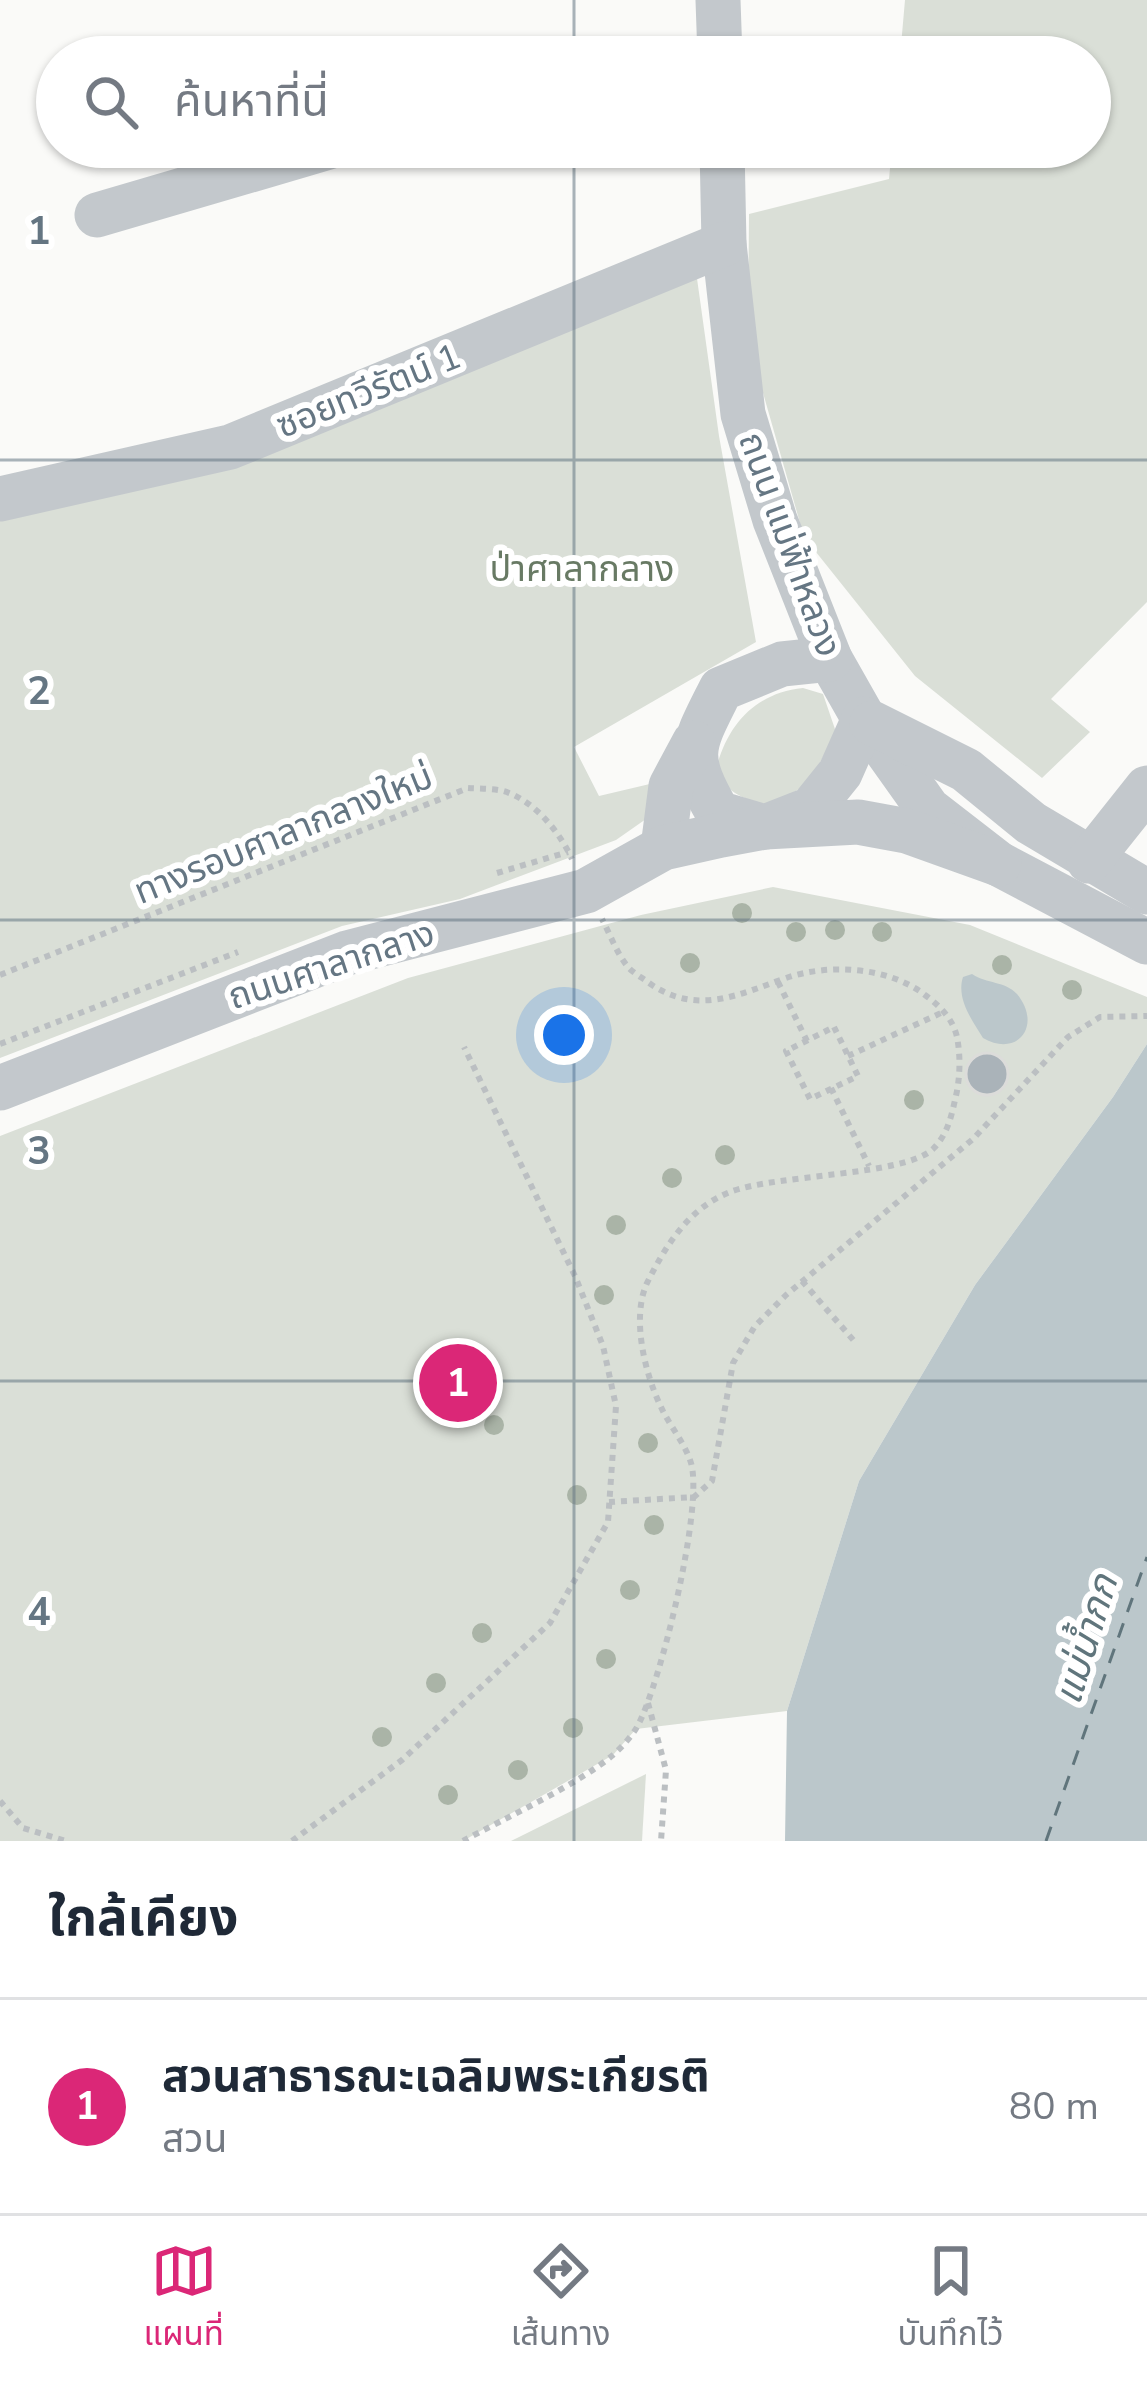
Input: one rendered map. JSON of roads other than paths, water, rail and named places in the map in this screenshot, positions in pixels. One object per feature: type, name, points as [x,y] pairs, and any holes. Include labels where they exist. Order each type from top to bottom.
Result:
[{"type":"street","points":[[718,0],[719,36]]},
{"type":"street","points":[[97,215],[257,168]]},
{"type":"street","name":"ถนน แม่ฟ้าหลวง","points":[[722,168],[724,244],[743,414],[776,520],[830,658],[864,718],[928,808],[999,864],[1147,942]]},
{"type":"street","name":"ซอยทวีรัตน์ 1","points":[[0,499],[230,446],[724,244]]},
{"type":"street","points":[[663,848],[671,786],[721,688],[782,664],[830,658]]},
{"type":"street","points":[[765,827],[811,808],[840,772],[864,718],[966,770],[1031,823],[1147,892]]},
{"type":"street","points":[[694,742],[697,776],[718,814],[765,827],[858,822],[907,831],[999,864]]},
{"type":"street","points":[[1089,861],[1147,788]]},
{"type":"street","name":"ถนนศาลากลาง","points":[[0,1088],[346,953],[586,891],[663,848],[765,827]]},
{"type":"water","points":[[972,974],[1017,994],[1027,1027],[1016,1041],[995,1043],[983,1038],[962,993],[963,977]]},
{"type":"water","name":"แม่น้ำกก","points":[[1147,1044],[1147,1841],[785,1841],[787,1711],[859,1481],[975,1285]]},
{"type":"place","name":"สวนสาธารณะเฉลิมพระเกียรติ","points":[[458,1383]]},
{"type":"park label","name":"ป่าศาลากลาง","points":[[582,568]]}]
